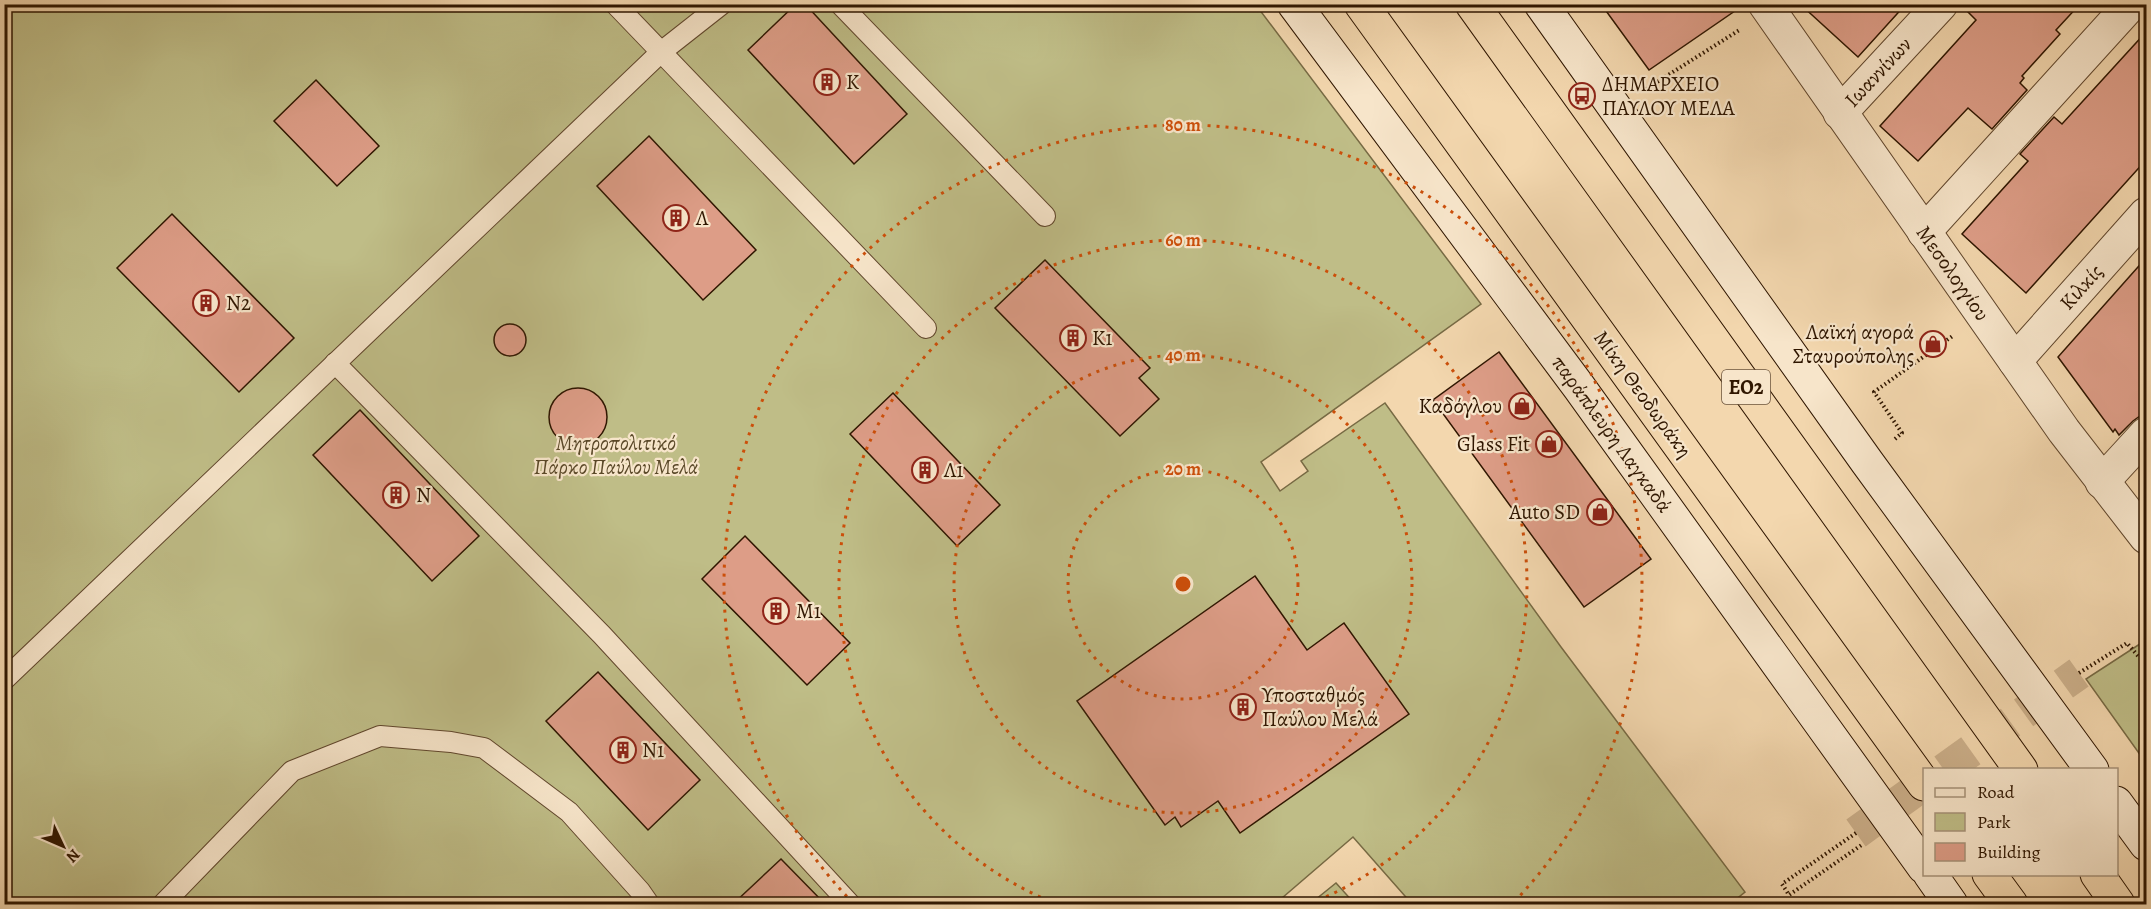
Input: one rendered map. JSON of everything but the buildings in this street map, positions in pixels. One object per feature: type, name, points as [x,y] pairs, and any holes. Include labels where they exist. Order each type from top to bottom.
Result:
[{"type":"highway","name":"Μίκη Θεοδωράκη","points":[[1361,4],[1923,783]]},
{"type":"highway","name":"ΕΟ2","points":[[1472,4],[2020,768]]},
{"type":"highway","points":[[1990,876],[2011,904]]},
{"type":"highway","points":[[2098,876],[2118,904]]},
{"type":"street","name":"παράπλευρη Λαγκαδά","points":[[1294,4],[1579,387],[1923,866]]},
{"type":"street","points":[[1542,4],[1867,462],[2091,768]]},
{"type":"street","name":"Ιωαννίνων","points":[[1840,113],[1941,4]]},
{"type":"street","points":[[1924,232],[2132,4]]},
{"type":"street","name":"Μεσολογγίου","points":[[1763,10],[1840,113],[2014,361],[2102,482],[2146,537]]},
{"type":"street","name":"Κιλκίς","points":[[2014,361],[2146,214]]},
{"type":"street","points":[[2102,482],[2146,434]]},
{"type":"street","points":[[2118,806],[2146,844]]},
{"type":"street","points":[[1931,876],[1951,904]]},
{"type":"lane","points":[[615,4],[926,328]]},
{"type":"lane","points":[[4,680],[661,52],[722,4]]},
{"type":"lane","points":[[840,4],[1045,216]]},
{"type":"lane","points":[[335,363],[602,635],[850,904]]},
{"type":"lane","points":[[163,904],[292,771],[380,736],[451,742],[484,748],[569,812],[649,904]]},
{"type":"path","points":[[1659,80],[1763,10]]},
{"type":"path","points":[[1874,392],[1982,315]]},
{"type":"path","points":[[2079,673],[2127,643],[2139,657],[2146,657]]},
{"type":"path","points":[[1856,833],[1782,884],[1790,895],[1893,822]]},
{"type":"green space","name":"Μητροπολιτικό Πάρκο Παύλου Μελά","points":[[5,4],[1256,5],[1481,304],[1261,462],[1280,491],[1308,471],[1301,461],[1385,403],[1561,647],[1745,892],[1730,904],[1412,904],[1353,837],[1275,904],[5,904]]},
{"type":"green space","points":[[2146,640],[2146,763],[2086,679]]},
{"type":"green space","points":[[1336,883],[1355,904],[1310,904]]},
{"type":"tunnel","points":[[1947,768],[2079,673]]},
{"type":"tunnel","points":[[1856,833],[1923,785]]},
{"type":"place","name":"Κ","points":[[827,82]]},
{"type":"place","name":"ΔΗΜΑΡΧΕΙΟ ΠΑΥΛΟΥ ΜΕΛΑ","points":[[1582,96]]},
{"type":"place","name":"Λ","points":[[676,218]]},
{"type":"place","name":"Ν2","points":[[206,303]]},
{"type":"place","name":"Κ1","points":[[1073,338]]},
{"type":"place","name":"Λαϊκή αγορά Σταυρούπολης","points":[[1933,344]]},
{"type":"place","name":"Καδόγλου","points":[[1522,406]]},
{"type":"place","name":"Glass Fit","points":[[1549,444]]},
{"type":"place","name":"Λ1","points":[[925,470]]},
{"type":"place","name":"Ν","points":[[396,495]]},
{"type":"place","name":"Auto SD","points":[[1600,512]]},
{"type":"place","name":"Μ1","points":[[776,611]]},
{"type":"place","name":"Υποσταθμός Παύλου Μελά","points":[[1243,707]]},
{"type":"place","name":"Ν1","points":[[623,750]]}]
